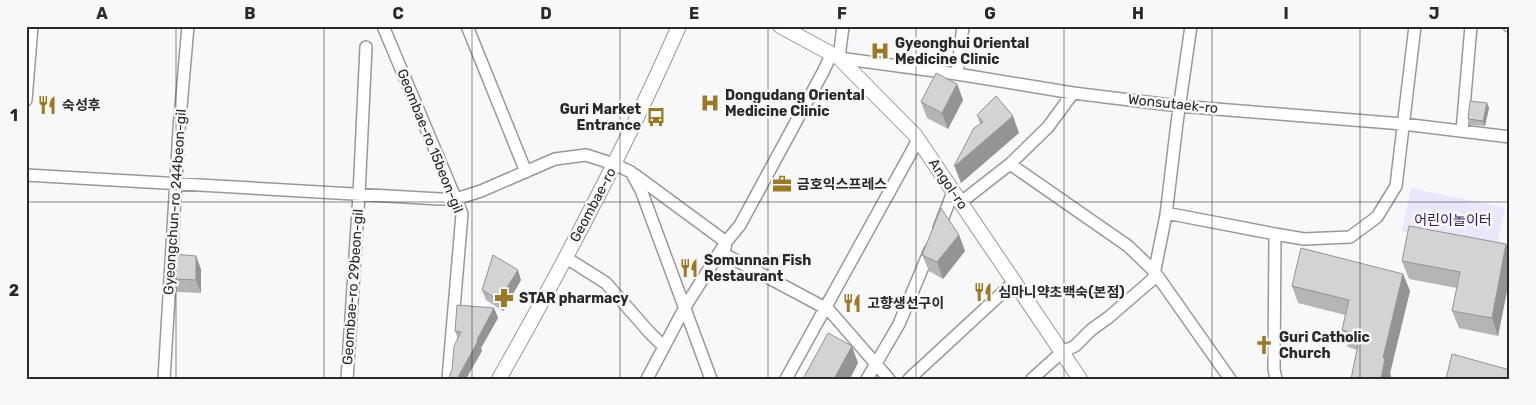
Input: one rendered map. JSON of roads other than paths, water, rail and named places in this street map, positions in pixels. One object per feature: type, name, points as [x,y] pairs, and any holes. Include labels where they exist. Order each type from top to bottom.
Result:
[{"type":"street","points":[[26,100],[32,26]]},
{"type":"street","name":"Gyeongchun-ro 244beon-gil","points":[[164,379],[188,26]]},
{"type":"street","name":"Geombae-ro 15beon-gil","points":[[383,26],[462,214],[448,379]]},
{"type":"street","points":[[467,26],[526,172]]},
{"type":"street","name":"Geombae-ro","points":[[499,379],[614,164],[678,26]]},
{"type":"street","name":"Angol-ro","points":[[780,26],[835,56],[918,140],[1080,379]]},
{"type":"street","points":[[647,379],[685,307],[726,242],[740,225],[823,72],[835,56],[843,26]]},
{"type":"street","points":[[957,74],[963,26]]},
{"type":"street","points":[[1032,379],[1062,352],[1074,346],[1153,278],[1166,213],[1191,26]]},
{"type":"street","points":[[1166,213],[1304,239],[1350,237],[1377,217],[1396,186],[1415,26]]},
{"type":"street","points":[[1462,131],[1471,26]]},
{"type":"street","name":"Geombae-ro 29beon-gil","points":[[347,379],[366,47]]},
{"type":"street","name":"Wonsutaek-ro","points":[[835,56],[1074,94],[1180,106],[1403,124],[1510,136]]},
{"type":"street","points":[[867,379],[898,324],[957,197],[1010,164],[1048,127],[1074,94]]},
{"type":"street","points":[[786,379],[918,140]]},
{"type":"street","name":"Geombae-ro 29beon-gil","points":[[26,175],[440,199],[456,198],[481,191],[555,159],[586,155],[631,172],[726,242]]},
{"type":"street","points":[[1010,164],[1128,246],[1154,271],[1230,379]]},
{"type":"street","points":[[631,172],[641,190],[711,379]]},
{"type":"street","points":[[1275,234],[1274,369],[1276,379]]},
{"type":"street","points":[[726,242],[724,254],[829,310],[889,379]]},
{"type":"street","points":[[565,258],[606,283],[664,347]]},
{"type":"street","points":[[909,379],[1014,282]]},
{"type":"place","name":"Gyeonghui Oriental Medicine Clinic","points":[[880,51]]},
{"type":"place","name":"Dongudang Oriental Medicine Clinic","points":[[710,103]]},
{"type":"place","name":"숙성후","points":[[47,105]]},
{"type":"place","name":"Guri Market Entrance","points":[[656,117]]},
{"type":"place","name":"금호익스프레스","points":[[782,184]]},
{"type":"place","name":"Somunnan Fish Restaurant","points":[[689,268]]},
{"type":"place","name":"심마니약초백숙(본점)","points":[[983,292]]},
{"type":"place","name":"STAR pharmacy","points":[[504,298]]},
{"type":"place","name":"고향생선구이","points":[[852,303]]},
{"type":"place","name":"Guri Catholic Church","points":[[1264,345]]},
{"type":"park label","name":"어린이놀이터","points":[[1453,220]]}]
